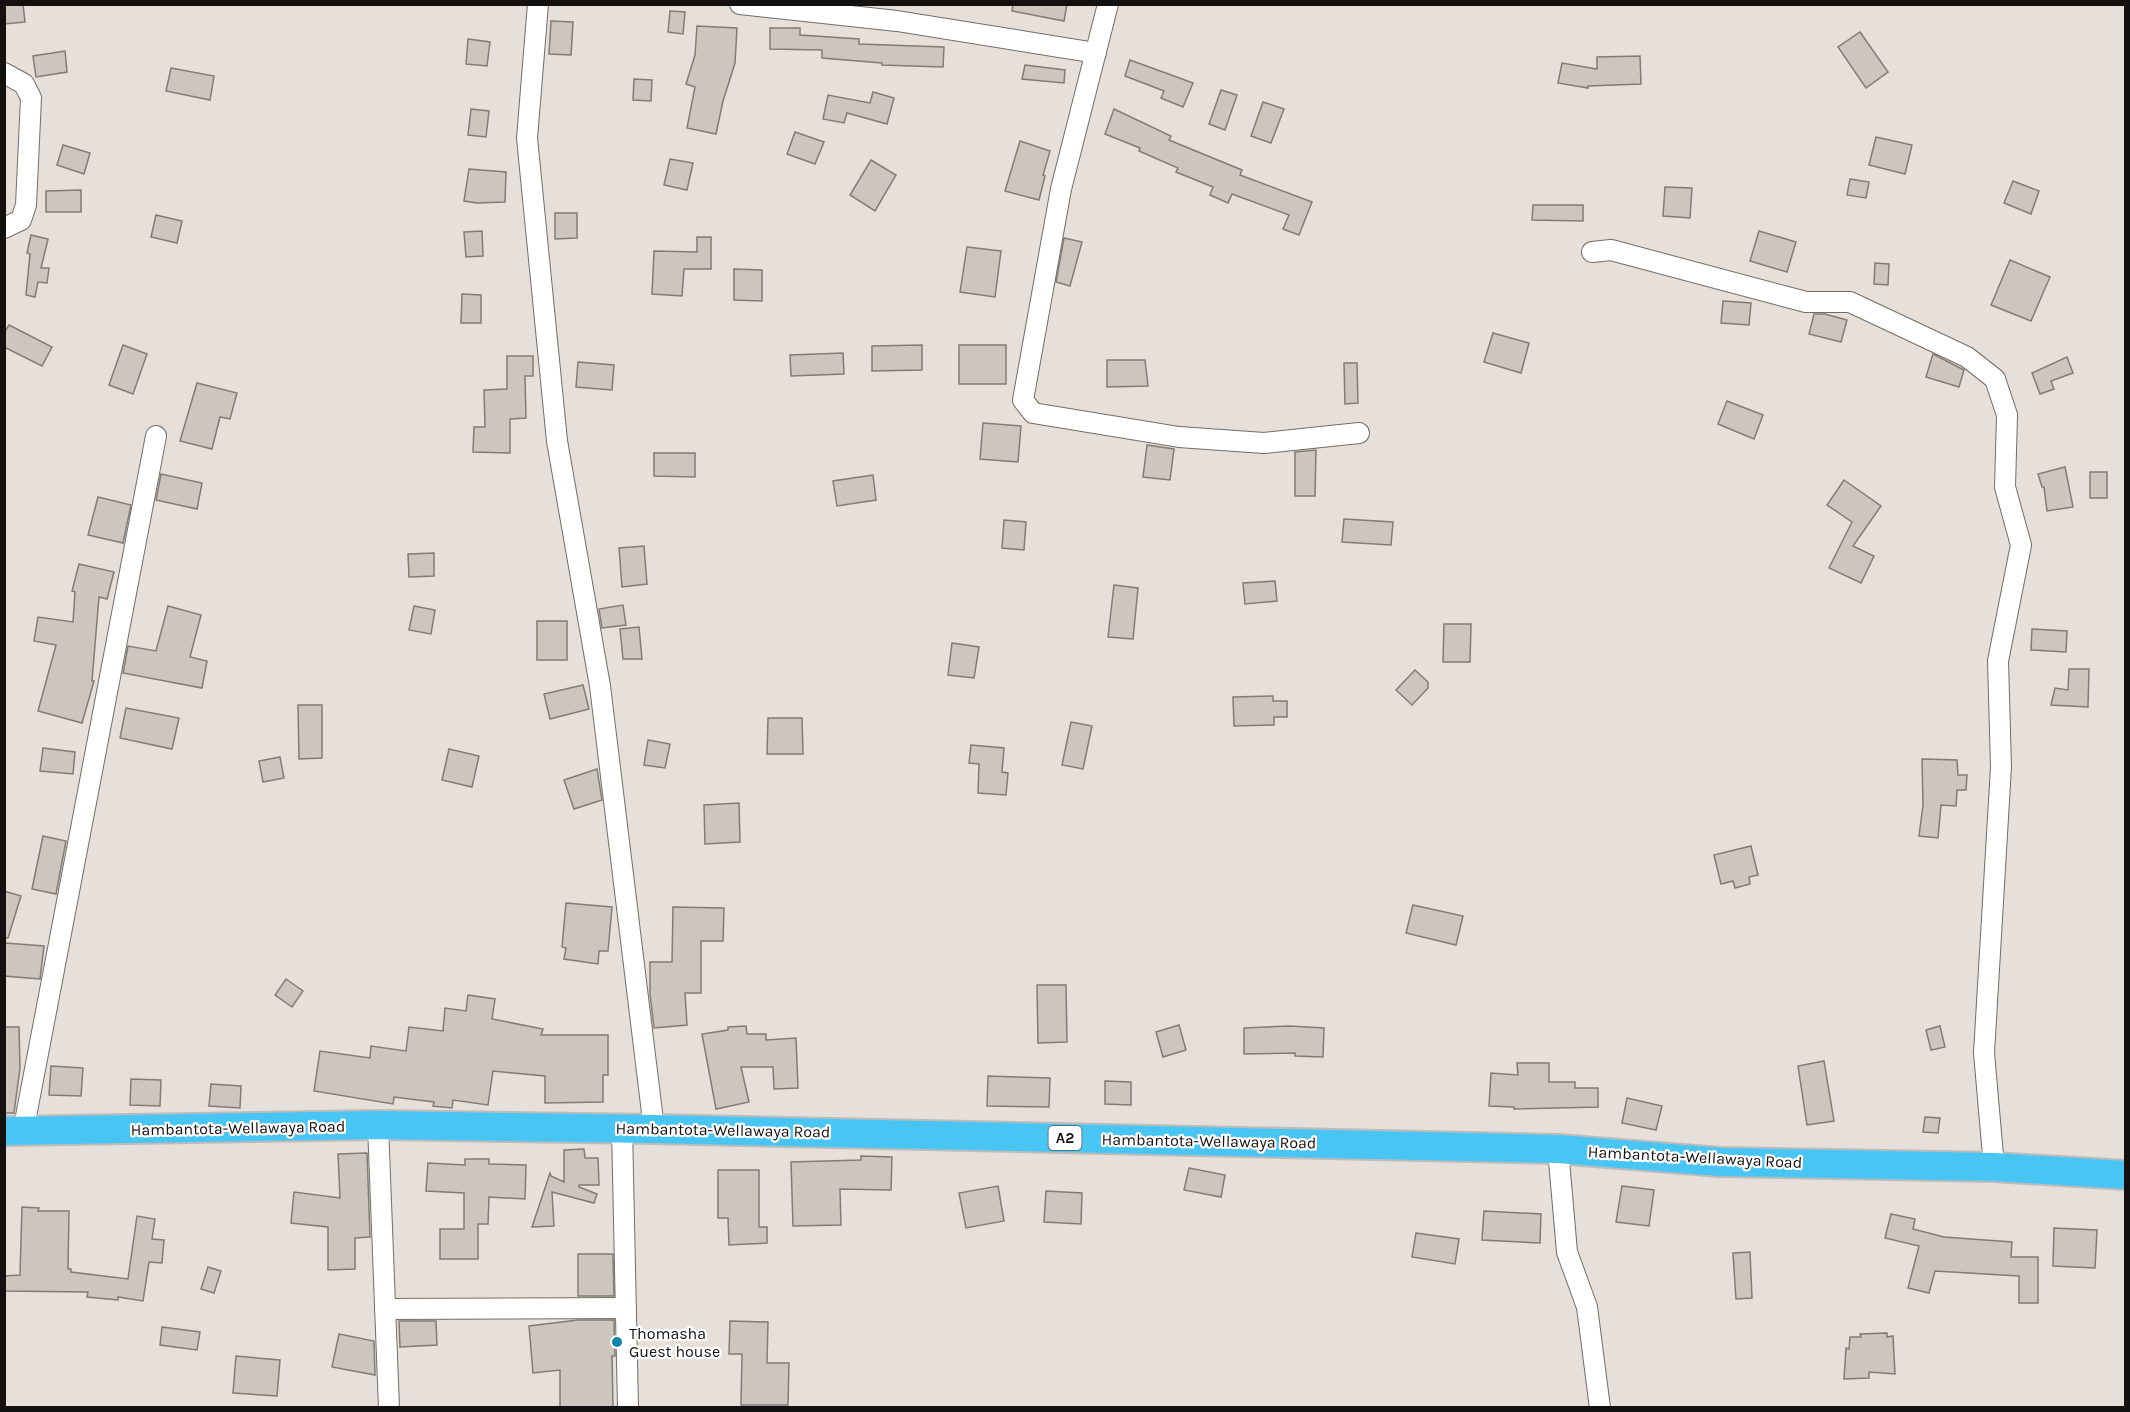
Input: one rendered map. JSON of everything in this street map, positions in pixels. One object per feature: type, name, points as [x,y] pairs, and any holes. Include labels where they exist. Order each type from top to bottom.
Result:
[{"type":"highway","name":"Hambantota-Wellawaya Road","points":[[14,1131],[378,1125],[622,1128],[1558,1149],[1720,1162],[1994,1167],[2126,1175]]},
{"type":"street","points":[[538,4],[527,138],[557,441],[600,686],[654,1129]]},
{"type":"street","points":[[740,4],[897,21],[1096,54]]},
{"type":"street","points":[[1108,4],[1061,189],[1023,400],[1033,413],[1179,437],[1264,443],[1359,433]]},
{"type":"street","points":[[4,73],[24,84],[31,98],[26,205],[21,220],[4,228]]},
{"type":"street","points":[[1592,252],[1611,250],[1806,302],[1850,302],[1967,357],[1995,379],[2007,415],[2005,487],[2021,545],[1998,661],[2001,767],[1984,1053],[1994,1167]]},
{"type":"street","points":[[14,1131],[156,436]]},
{"type":"street","points":[[378,1125],[389,1407]]},
{"type":"street","points":[[622,1128],[628,1407]]},
{"type":"street","points":[[1558,1149],[1567,1252],[1587,1307],[1600,1407]]},
{"type":"street","points":[[385,1309],[626,1308]]},
{"type":"building","points":[[4,4],[23,4],[25,22],[4,24]]},
{"type":"building","points":[[1013,4],[1067,4],[1064,21],[1012,11]]},
{"type":"building","points":[[670,11],[685,12],[683,34],[668,32]]},
{"type":"building","points":[[551,21],[573,22],[571,55],[549,54]]},
{"type":"building","points":[[697,26],[737,28],[735,63],[716,134],[687,128],[695,87],[686,84],[695,55]]},
{"type":"building","points":[[770,28],[800,28],[800,35],[859,39],[859,44],[944,47],[943,67],[882,65],[882,63],[822,58],[822,50],[770,49]]},
{"type":"building","points":[[1860,32],[1888,72],[1866,88],[1838,47]]},
{"type":"building","points":[[468,39],[490,42],[487,66],[466,64]]},
{"type":"building","points":[[65,51],[67,72],[36,77],[33,56]]},
{"type":"building","points":[[1640,56],[1641,84],[1588,86],[1588,88],[1558,83],[1562,63],[1597,69],[1597,57]]},
{"type":"building","points":[[1130,60],[1193,83],[1183,107],[1161,98],[1164,91],[1125,76]]},
{"type":"building","points":[[1025,65],[1065,70],[1064,83],[1022,79]]},
{"type":"building","points":[[171,68],[214,76],[210,100],[166,91]]},
{"type":"building","points":[[634,79],[652,80],[651,101],[633,100]]},
{"type":"building","points":[[1221,90],[1237,95],[1225,130],[1209,124]]},
{"type":"building","points":[[873,92],[894,98],[887,124],[847,113],[844,123],[823,119],[828,95],[870,103]]},
{"type":"building","points":[[1263,102],[1284,109],[1271,143],[1251,136]]},
{"type":"building","points":[[471,109],[489,111],[486,137],[468,135]]},
{"type":"building","points":[[1114,109],[1171,136],[1169,140],[1242,170],[1240,175],[1312,202],[1299,235],[1283,229],[1289,215],[1232,194],[1228,203],[1210,195],[1213,187],[1176,172],[1178,168],[1139,151],[1140,148],[1105,134]]},
{"type":"building","points":[[795,132],[824,142],[815,164],[787,154]]},
{"type":"building","points":[[1876,137],[1912,145],[1905,174],[1869,165]]},
{"type":"building","points":[[1020,141],[1050,151],[1039,200],[1005,191]]},
{"type":"building","points":[[63,145],[90,153],[84,174],[57,165]]},
{"type":"building","points":[[670,159],[693,163],[687,190],[664,185]]},
{"type":"building","points":[[871,160],[896,175],[875,211],[850,195]]},
{"type":"building","points":[[469,169],[506,172],[505,202],[464,201]]},
{"type":"building","points":[[1850,179],[1869,182],[1866,198],[1847,195]]},
{"type":"building","points":[[2013,181],[2039,191],[2031,214],[2004,203]]},
{"type":"building","points":[[1665,187],[1692,188],[1690,218],[1663,216]]},
{"type":"building","points":[[81,190],[81,212],[46,212],[46,191]]},
{"type":"building","points":[[1533,205],[1583,205],[1583,221],[1532,220]]},
{"type":"building","points":[[555,213],[577,213],[577,238],[555,239]]},
{"type":"building","points":[[156,215],[182,221],[177,243],[151,237]]},
{"type":"building","points":[[482,231],[483,256],[466,257],[464,232]]},
{"type":"building","points":[[1759,231],[1796,242],[1787,272],[1750,261]]},
{"type":"building","points":[[31,235],[48,239],[41,268],[49,268],[47,283],[38,282],[35,297],[26,295],[30,254],[27,253]]},
{"type":"building","points":[[697,237],[711,237],[711,269],[684,269],[682,296],[652,294],[654,251],[697,252]]},
{"type":"building","points":[[1064,238],[1082,242],[1070,286],[1056,282]]},
{"type":"building","points":[[967,247],[1001,251],[995,297],[960,292]]},
{"type":"building","points":[[2010,260],[2050,277],[2031,321],[1991,305]]},
{"type":"building","points":[[1875,263],[1889,264],[1888,285],[1874,284]]},
{"type":"building","points":[[734,269],[762,270],[762,301],[734,300]]},
{"type":"building","points":[[462,294],[481,295],[481,323],[461,323]]},
{"type":"building","points":[[1723,301],[1751,303],[1749,325],[1721,323]]},
{"type":"building","points":[[1814,314],[1825,314],[1847,320],[1841,342],[1809,334]]},
{"type":"building","points":[[9,325],[52,347],[42,366],[4,347],[4,333]]},
{"type":"building","points":[[1493,333],[1529,343],[1521,373],[1484,362]]},
{"type":"building","points":[[123,345],[147,354],[133,394],[109,385]]},
{"type":"building","points":[[922,345],[922,370],[872,371],[872,346]]},
{"type":"building","points":[[959,345],[1006,345],[1006,384],[959,384]]},
{"type":"building","points":[[843,353],[844,374],[791,376],[790,355]]},
{"type":"building","points":[[1933,354],[1964,370],[1959,387],[1926,377]]},
{"type":"building","points":[[507,356],[533,356],[533,376],[525,376],[526,418],[510,419],[510,453],[473,452],[474,427],[485,427],[484,390],[507,389]]},
{"type":"building","points":[[2067,357],[2073,373],[2051,381],[2054,389],[2040,394],[2032,373]]},
{"type":"building","points":[[1107,360],[1145,360],[1148,386],[1107,387]]},
{"type":"building","points":[[578,362],[614,365],[612,390],[576,387]]},
{"type":"building","points":[[1344,363],[1357,363],[1358,403],[1345,404]]},
{"type":"building","points":[[197,383],[237,393],[230,419],[220,417],[212,449],[180,441]]},
{"type":"building","points":[[1727,401],[1763,415],[1754,439],[1718,424]]},
{"type":"building","points":[[983,423],[1021,426],[1018,462],[980,459]]},
{"type":"building","points":[[1147,445],[1174,449],[1170,480],[1143,477]]},
{"type":"building","points":[[1316,450],[1315,496],[1295,496],[1295,452]]},
{"type":"building","points":[[654,453],[695,453],[695,477],[654,476]]},
{"type":"building","points":[[2065,467],[2073,507],[2047,511],[2044,487],[2042,487],[2038,474]]},
{"type":"building","points":[[2090,472],[2107,472],[2107,498],[2090,498]]},
{"type":"building","points":[[161,474],[202,483],[197,509],[156,500]]},
{"type":"building","points":[[873,475],[876,500],[837,506],[833,481]]},
{"type":"building","points":[[1844,480],[1881,506],[1853,546],[1874,556],[1861,583],[1829,568],[1852,522],[1827,505]]},
{"type":"building","points":[[98,497],[131,505],[123,543],[88,535]]},
{"type":"building","points":[[1344,519],[1393,522],[1391,545],[1342,542]]},
{"type":"building","points":[[1004,520],[1026,522],[1024,550],[1002,548]]},
{"type":"building","points":[[644,546],[647,584],[622,587],[619,548]]},
{"type":"building","points":[[434,553],[434,576],[409,577],[408,554]]},
{"type":"building","points":[[79,564],[114,572],[107,599],[99,597],[92,681],[94,681],[82,723],[38,711],[56,645],[34,641],[38,617],[73,622],[75,592],[72,591]]},
{"type":"building","points":[[1275,581],[1277,601],[1245,604],[1243,583]]},
{"type":"building","points":[[1114,585],[1138,588],[1133,639],[1108,637]]},
{"type":"building","points":[[623,605],[626,625],[602,628],[599,609]]},
{"type":"building","points":[[168,606],[201,615],[190,657],[207,661],[202,688],[123,673],[128,646],[156,651]]},
{"type":"building","points":[[414,606],[435,610],[431,634],[409,630]]},
{"type":"building","points":[[537,621],[567,621],[567,660],[537,660]]},
{"type":"building","points":[[1444,624],[1471,624],[1470,662],[1443,662]]},
{"type":"building","points":[[639,627],[642,659],[623,659],[620,629]]},
{"type":"building","points":[[2032,629],[2067,631],[2066,652],[2031,650]]},
{"type":"building","points":[[952,643],[979,647],[974,678],[948,675]]},
{"type":"building","points":[[2069,669],[2089,669],[2088,707],[2051,705],[2055,688],[2068,690]]},
{"type":"building","points":[[1415,670],[1428,682],[1428,688],[1412,705],[1396,690]]},
{"type":"building","points":[[583,685],[589,709],[550,719],[544,694]]},
{"type":"building","points":[[1273,696],[1273,701],[1287,701],[1287,717],[1274,717],[1274,725],[1234,726],[1233,697]]},
{"type":"building","points":[[298,705],[322,705],[322,758],[299,759]]},
{"type":"building","points":[[126,708],[179,718],[172,749],[120,738]]},
{"type":"building","points":[[768,718],[802,718],[803,754],[767,754]]},
{"type":"building","points":[[1071,722],[1092,726],[1083,769],[1062,765]]},
{"type":"building","points":[[648,740],[670,744],[665,768],[644,765]]},
{"type":"building","points":[[971,745],[1004,748],[1002,772],[1008,773],[1006,795],[978,793],[979,764],[969,763]]},
{"type":"building","points":[[43,748],[75,752],[73,774],[40,771]]},
{"type":"building","points":[[449,749],[479,756],[472,787],[442,780]]},
{"type":"building","points":[[280,757],[284,778],[263,782],[259,761]]},
{"type":"building","points":[[1922,759],[1957,760],[1958,775],[1967,775],[1966,790],[1957,790],[1956,806],[1941,805],[1938,838],[1919,836],[1923,805]]},
{"type":"building","points":[[597,769],[602,800],[574,809],[564,780]]},
{"type":"building","points":[[739,803],[740,842],[705,844],[704,805]]},
{"type":"building","points":[[43,836],[66,841],[56,894],[32,889]]},
{"type":"building","points":[[1751,846],[1758,875],[1749,877],[1750,884],[1735,888],[1733,881],[1721,884],[1714,855]]},
{"type":"building","points":[[4,891],[21,896],[8,938],[4,938]]},
{"type":"building","points":[[566,903],[612,907],[608,951],[599,951],[598,964],[564,959],[566,948],[562,947]]},
{"type":"building","points":[[1413,905],[1463,916],[1456,945],[1406,933]]},
{"type":"building","points":[[673,907],[724,908],[723,941],[701,941],[701,993],[685,993],[687,1025],[654,1028],[650,994],[650,962],[672,962]]},
{"type":"building","points":[[5,943],[44,946],[40,979],[4,976]]},
{"type":"building","points":[[286,979],[303,991],[292,1007],[275,995]]},
{"type":"building","points":[[1037,985],[1066,985],[1067,1042],[1038,1043]]},
{"type":"building","points":[[468,995],[495,999],[492,1019],[543,1029],[541,1035],[608,1035],[608,1075],[603,1075],[603,1102],[545,1103],[545,1076],[493,1071],[488,1105],[453,1100],[452,1108],[433,1106],[434,1102],[394,1097],[393,1104],[314,1091],[320,1051],[370,1058],[371,1046],[406,1051],[409,1027],[443,1031],[445,1008],[466,1011]]},
{"type":"building","points":[[1179,1025],[1186,1050],[1163,1057],[1156,1032]]},
{"type":"building","points":[[746,1026],[747,1034],[766,1034],[766,1040],[796,1038],[798,1088],[774,1089],[773,1067],[741,1067],[749,1102],[716,1109],[702,1034],[728,1030],[728,1027]]},
{"type":"building","points":[[1290,1026],[1324,1028],[1323,1057],[1295,1056],[1295,1053],[1244,1054],[1244,1028]]},
{"type":"building","points":[[1940,1026],[1945,1047],[1931,1050],[1926,1030]]},
{"type":"building","points":[[4,1027],[19,1027],[20,1068],[14,1113],[4,1113]]},
{"type":"building","points":[[1824,1061],[1834,1121],[1807,1125],[1798,1066]]},
{"type":"building","points":[[1517,1063],[1549,1063],[1549,1082],[1575,1082],[1575,1088],[1598,1088],[1598,1107],[1514,1109],[1514,1107],[1489,1106],[1491,1073],[1518,1075]]},
{"type":"building","points":[[51,1066],[83,1068],[81,1096],[49,1095]]},
{"type":"building","points":[[988,1076],[1050,1078],[1049,1107],[987,1106]]},
{"type":"building","points":[[131,1079],[161,1080],[160,1106],[130,1105]]},
{"type":"building","points":[[1105,1081],[1131,1082],[1131,1105],[1105,1104]]},
{"type":"building","points":[[211,1084],[241,1086],[240,1108],[209,1106]]},
{"type":"building","points":[[1627,1098],[1662,1106],[1656,1130],[1622,1123]]},
{"type":"building","points":[[1925,1117],[1940,1118],[1938,1133],[1923,1132]]},
{"type":"building","points":[[584,1149],[585,1158],[598,1158],[599,1185],[579,1185],[597,1194],[594,1203],[552,1192],[554,1226],[532,1227],[550,1173],[551,1176],[564,1182],[564,1150]]},
{"type":"building","points":[[367,1153],[370,1237],[355,1238],[355,1269],[328,1270],[328,1227],[291,1223],[294,1192],[340,1198],[338,1154]]},
{"type":"building","points":[[861,1156],[892,1157],[891,1190],[840,1189],[841,1225],[793,1226],[791,1162],[861,1160]]},
{"type":"building","points":[[465,1159],[489,1159],[489,1164],[526,1165],[525,1199],[489,1197],[488,1224],[478,1224],[478,1259],[440,1259],[440,1229],[464,1229],[464,1193],[426,1191],[428,1163],[465,1165]]},
{"type":"building","points":[[1189,1168],[1225,1175],[1221,1197],[1184,1190]]},
{"type":"building","points":[[718,1170],[759,1170],[759,1227],[767,1227],[767,1243],[729,1245],[728,1218],[718,1218]]},
{"type":"building","points":[[998,1186],[1004,1221],[966,1228],[959,1193]]},
{"type":"building","points":[[1622,1186],[1654,1190],[1649,1226],[1616,1222]]},
{"type":"building","points":[[1046,1191],[1082,1193],[1081,1224],[1044,1222]]},
{"type":"building","points":[[22,1207],[39,1208],[38,1211],[69,1211],[68,1269],[71,1269],[71,1272],[128,1279],[137,1216],[155,1219],[152,1239],[164,1240],[162,1263],[149,1262],[143,1301],[118,1297],[118,1300],[87,1297],[88,1292],[4,1291],[4,1276],[20,1275]]},
{"type":"building","points":[[1484,1211],[1541,1214],[1540,1243],[1482,1240]]},
{"type":"building","points":[[1891,1214],[1915,1219],[1913,1229],[1944,1237],[2012,1242],[2011,1257],[2038,1257],[2038,1303],[2019,1303],[2019,1276],[1935,1271],[1929,1293],[1908,1288],[1919,1246],[1885,1238]]},
{"type":"building","points":[[2054,1228],[2097,1230],[2095,1268],[2053,1266]]},
{"type":"building","points":[[1416,1233],[1459,1239],[1455,1264],[1412,1257]]},
{"type":"building","points":[[1750,1252],[1752,1298],[1736,1299],[1733,1253]]},
{"type":"building","points":[[578,1254],[613,1254],[614,1296],[578,1296]]},
{"type":"building","points":[[208,1267],[221,1271],[214,1293],[201,1289]]},
{"type":"building","points":[[578,1320],[614,1320],[613,1407],[560,1407],[560,1370],[533,1373],[529,1326]]},
{"type":"building","points":[[399,1321],[436,1321],[437,1345],[400,1347]]},
{"type":"building","points":[[730,1321],[768,1322],[767,1363],[789,1363],[788,1405],[741,1405],[742,1354],[729,1354]]},
{"type":"building","points":[[162,1327],[200,1332],[197,1350],[160,1345]]},
{"type":"building","points":[[1887,1333],[1887,1337],[1893,1336],[1895,1374],[1869,1372],[1869,1378],[1844,1379],[1846,1348],[1849,1349],[1850,1337],[1861,1337],[1860,1334]]},
{"type":"building","points":[[339,1334],[374,1341],[375,1375],[332,1367]]},
{"type":"building","points":[[236,1356],[280,1360],[277,1396],[233,1393]]},
{"type":"place","name":"Thomasha Guest house","points":[[617,1342]]}]
